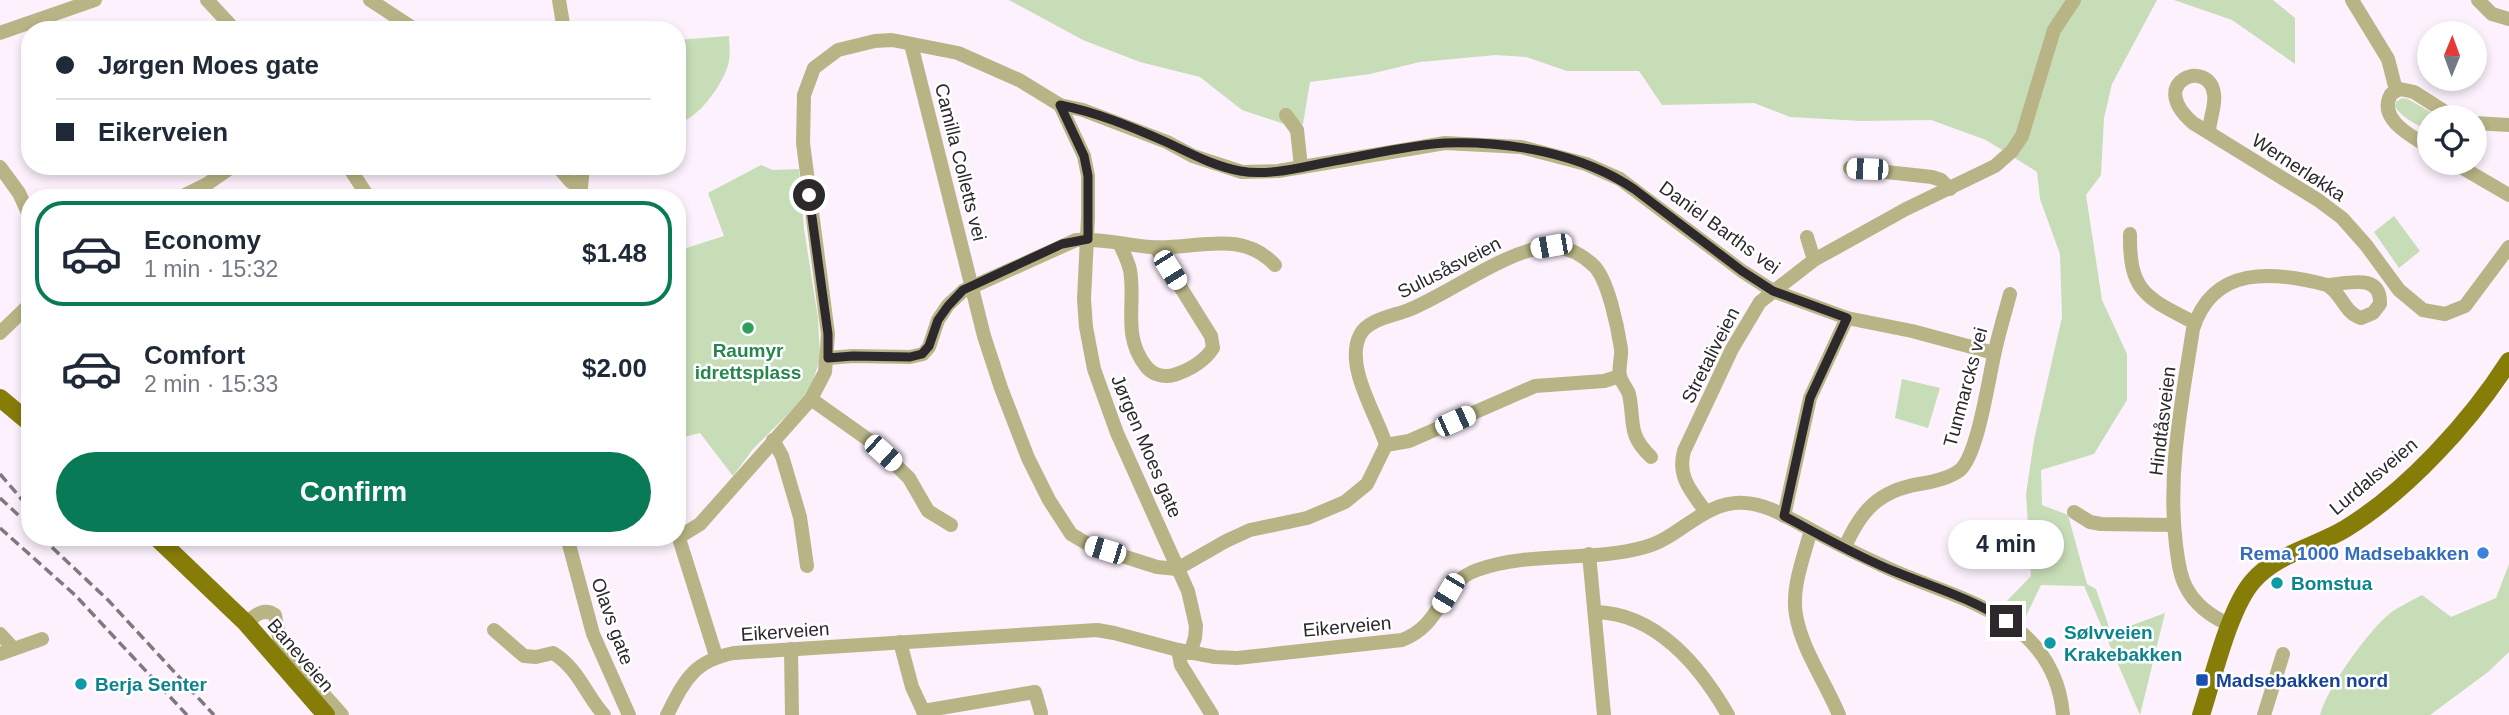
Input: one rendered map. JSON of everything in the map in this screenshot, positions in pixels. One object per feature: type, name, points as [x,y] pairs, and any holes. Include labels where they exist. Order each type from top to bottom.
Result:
[{"type":"main road","name":"Lurdalsveien","points":[[2201,715],[2242,596],[2260,573],[2345,529],[2375,507],[2419,469],[2465,421],[2509,361]]},
{"type":"main road","points":[[0,398],[21,416]]},
{"type":"main road","name":"Baneveien","points":[[165,546],[246,624],[326,715]]},
{"type":"street","points":[[35,21],[95,0]]},
{"type":"street","points":[[370,0],[402,21]]},
{"type":"street","points":[[559,0],[562,21]]},
{"type":"street","name":"Stretaliveien","points":[[1706,512],[1681,473],[1684,451],[1746,322],[1760,302],[1814,260],[1906,209],[1995,166],[2016,146],[2022,136],[2054,30],[2074,0]]},
{"type":"street","points":[[2352,0],[2388,59],[2396,90]]},
{"type":"street","points":[[2477,0],[2492,14],[2509,19]]},
{"type":"street","points":[[210,1],[227,21]]},
{"type":"street","points":[[0,33],[21,26]]},
{"type":"street","points":[[686,530],[700,524],[811,399],[821,384],[828,358],[825,312],[803,143],[804,95],[814,68],[838,50],[875,41],[892,40],[958,53],[1019,80],[1060,105]]},
{"type":"street","name":"Camilla Colletts vei","points":[[911,44],[984,336],[1028,458],[1065,528],[1079,541],[1157,567],[1177,569]]},
{"type":"street","points":[[2417,139],[2397,126],[2390,117],[2387,100],[2390,94],[2400,89],[2414,92],[2434,105]]},
{"type":"street","name":"Daniel Barths vei","points":[[1060,105],[1083,110],[1167,142],[1193,156],[1242,172],[1278,171],[1445,143],[1521,147],[1586,164],[1620,179],[1742,271],[1773,291],[1847,318],[1912,331],[1994,353]]},
{"type":"street","name":"Jørgen Moes gate","points":[[1060,105],[1084,156],[1088,176],[1084,299],[1094,369],[1117,433],[1188,591],[1196,626],[1184,651]]},
{"type":"street","points":[[1286,114],[1297,130],[1301,167]]},
{"type":"street","points":[[2487,124],[2509,125]]},
{"type":"street","name":"Wernerløkka","points":[[2209,132],[2342,218],[2399,290],[2423,310],[2445,314],[2465,306],[2509,247]]},
{"type":"street","points":[[0,167],[21,197]]},
{"type":"street","points":[[1850,168],[1932,177],[1941,180],[1950,189]]},
{"type":"street","points":[[197,189],[220,175]]},
{"type":"street","points":[[565,175],[578,189]]},
{"type":"street","points":[[2475,175],[2509,195]]},
{"type":"street","points":[[2130,234],[2131,268],[2141,290],[2171,311],[2195,323]]},
{"type":"street","points":[[1807,237],[1814,260]]},
{"type":"street","points":[[828,358],[910,357],[922,354],[929,346],[938,320],[963,290],[1062,244],[1088,239],[1156,248],[1240,244],[1255,248],[1275,265]]},
{"type":"street","points":[[1120,244],[1130,269],[1131,334],[1138,356],[1149,370],[1161,376],[1172,375],[1199,364],[1213,348],[1211,336],[1156,248]]},
{"type":"street","name":"Sulusåsveien","points":[[1386,445],[1359,372],[1357,343],[1360,332],[1370,324],[1422,305],[1522,252],[1551,246],[1573,250],[1595,266],[1608,297],[1621,350],[1620,376],[1629,394],[1635,440],[1651,457]]},
{"type":"street","name":"Hindtåsveien","points":[[2230,625],[2211,615],[2186,589],[2180,569],[2174,525],[2176,447],[2195,323],[2213,294],[2239,278],[2273,276],[2328,285]]},
{"type":"street","name":"Tunmarcks vei","points":[[1845,547],[1865,511],[1876,500],[1890,492],[1929,482],[1960,470],[1969,456],[1978,427],[2010,294]]},
{"type":"street","points":[[0,332],[21,312]]},
{"type":"street","points":[[1784,516],[1810,398],[1847,318]]},
{"type":"street","points":[[1177,569],[1239,534],[1307,518],[1345,502],[1367,484],[1386,445],[1409,441],[1535,386],[1604,380],[1620,376]]},
{"type":"street","points":[[811,399],[880,449],[909,478],[934,517],[951,525]]},
{"type":"street","points":[[773,440],[782,456],[800,517],[807,566]]},
{"type":"street","name":"Eikerveien","points":[[667,715],[693,670],[716,656],[1097,630],[1184,651],[1237,658],[1402,640],[1422,630],[1456,582],[1476,570],[1509,563],[1648,547],[1706,512],[1731,503],[1745,503],[1759,505],[1784,516],[1880,565],[1993,613],[2019,630],[2049,662],[2060,694],[2063,715]]},
{"type":"street","points":[[2074,512],[2090,522],[2101,524],[2174,525]]},
{"type":"street","points":[[1811,530],[1797,586],[1796,614],[1812,657],[1839,715]]},
{"type":"street","name":"Olavs gate","points":[[569,546],[593,634],[629,715]]},
{"type":"street","points":[[682,546],[716,656]]},
{"type":"street","points":[[1588,554],[1604,715]]},
{"type":"street","points":[[1595,611],[1613,612],[1629,618],[1676,647],[1694,663],[1728,715]]},
{"type":"street","name":"Baneveien","points":[[246,624],[262,612],[275,615],[280,642],[286,652],[342,715]]},
{"type":"street","points":[[494,630],[524,656],[536,657],[553,653],[559,657],[576,673],[604,715]]},
{"type":"street","points":[[0,634],[7,651],[42,639]]},
{"type":"street","points":[[900,642],[912,687],[924,713],[1035,692],[1041,713]]},
{"type":"street","points":[[791,649],[792,715]]},
{"type":"street","points":[[1184,651],[1181,665],[1212,715]]},
{"type":"street","points":[[2263,715],[2283,654]]},
{"type":"green space","points":[[1009,0],[2157,0],[2112,84],[2104,118],[2101,175],[2086,195],[2102,300],[2127,354],[2127,400],[2094,454],[2041,470],[2042,505],[2068,515],[2087,584],[2096,589],[2111,633],[2165,613],[2140,715],[2084,586],[2041,585],[2024,620],[2003,605],[2031,576],[2026,494],[2034,440],[2062,317],[2060,254],[2040,199],[2037,172],[1986,140],[1931,120],[1861,121],[1790,117],[1754,103],[1662,105],[1639,71],[1567,71],[1526,57],[1496,55],[1420,62],[1370,74],[1310,82],[1303,124],[1287,125],[1242,110],[1200,77],[1140,62],[1083,40]]},
{"type":"green space","points":[[2174,0],[2273,0],[2295,18],[2295,64],[2232,20]]},
{"type":"green space","points":[[729,36],[730,54],[721,82],[701,109],[686,120],[686,39]]},
{"type":"green space","points":[[2402,98],[2418,105],[2417,124],[2398,111],[2396,102]]},
{"type":"green space","name":"Raumyr idrettsplass","points":[[761,165],[773,170],[799,169],[804,229],[818,318],[820,359],[809,393],[753,449],[733,476],[700,433],[686,437],[686,248],[724,236],[708,193]]},
{"type":"green space","points":[[2394,216],[2420,251],[2399,268],[2374,232]]},
{"type":"green space","points":[[1902,379],[1940,388],[1928,428],[1895,418]]},
{"type":"green space","points":[[2509,564],[2509,652],[2488,672],[2430,715],[2320,715],[2349,662],[2388,615],[2422,595],[2451,617],[2496,598]]},
{"type":"railway","points":[[0,474],[21,498]]},
{"type":"railway","points":[[0,498],[21,518]]},
{"type":"railway","points":[[0,528],[75,595],[187,715]]},
{"type":"railway","points":[[51,546],[108,600],[214,715]]},
{"type":"place","name":"Raumyr idrettsplass","points":[[748,328]]},
{"type":"place","name":"Rema 1000 Madsebakken","points":[[2483,553]]},
{"type":"place","name":"Bomstua","points":[[2277,583]]},
{"type":"place","name":"Sølvveien Krakebakken","points":[[2050,643]]},
{"type":"place","name":"Madsebakken nord","points":[[2202,680]]},
{"type":"place","name":"Berja Senter","points":[[81,684]]},
{"type":"route","points":[[809,195],[828,334],[828,358],[910,357],[922,354],[929,346],[938,320],[963,290],[1062,244],[1088,239],[1088,176],[1084,156],[1060,105],[1083,110],[1167,142],[1193,156],[1242,172],[1278,171],[1445,143],[1521,147],[1586,164],[1620,179],[1742,271],[1773,291],[1847,318],[1810,398],[1784,516],[1880,565],[1941,589],[2006,621]]}]
